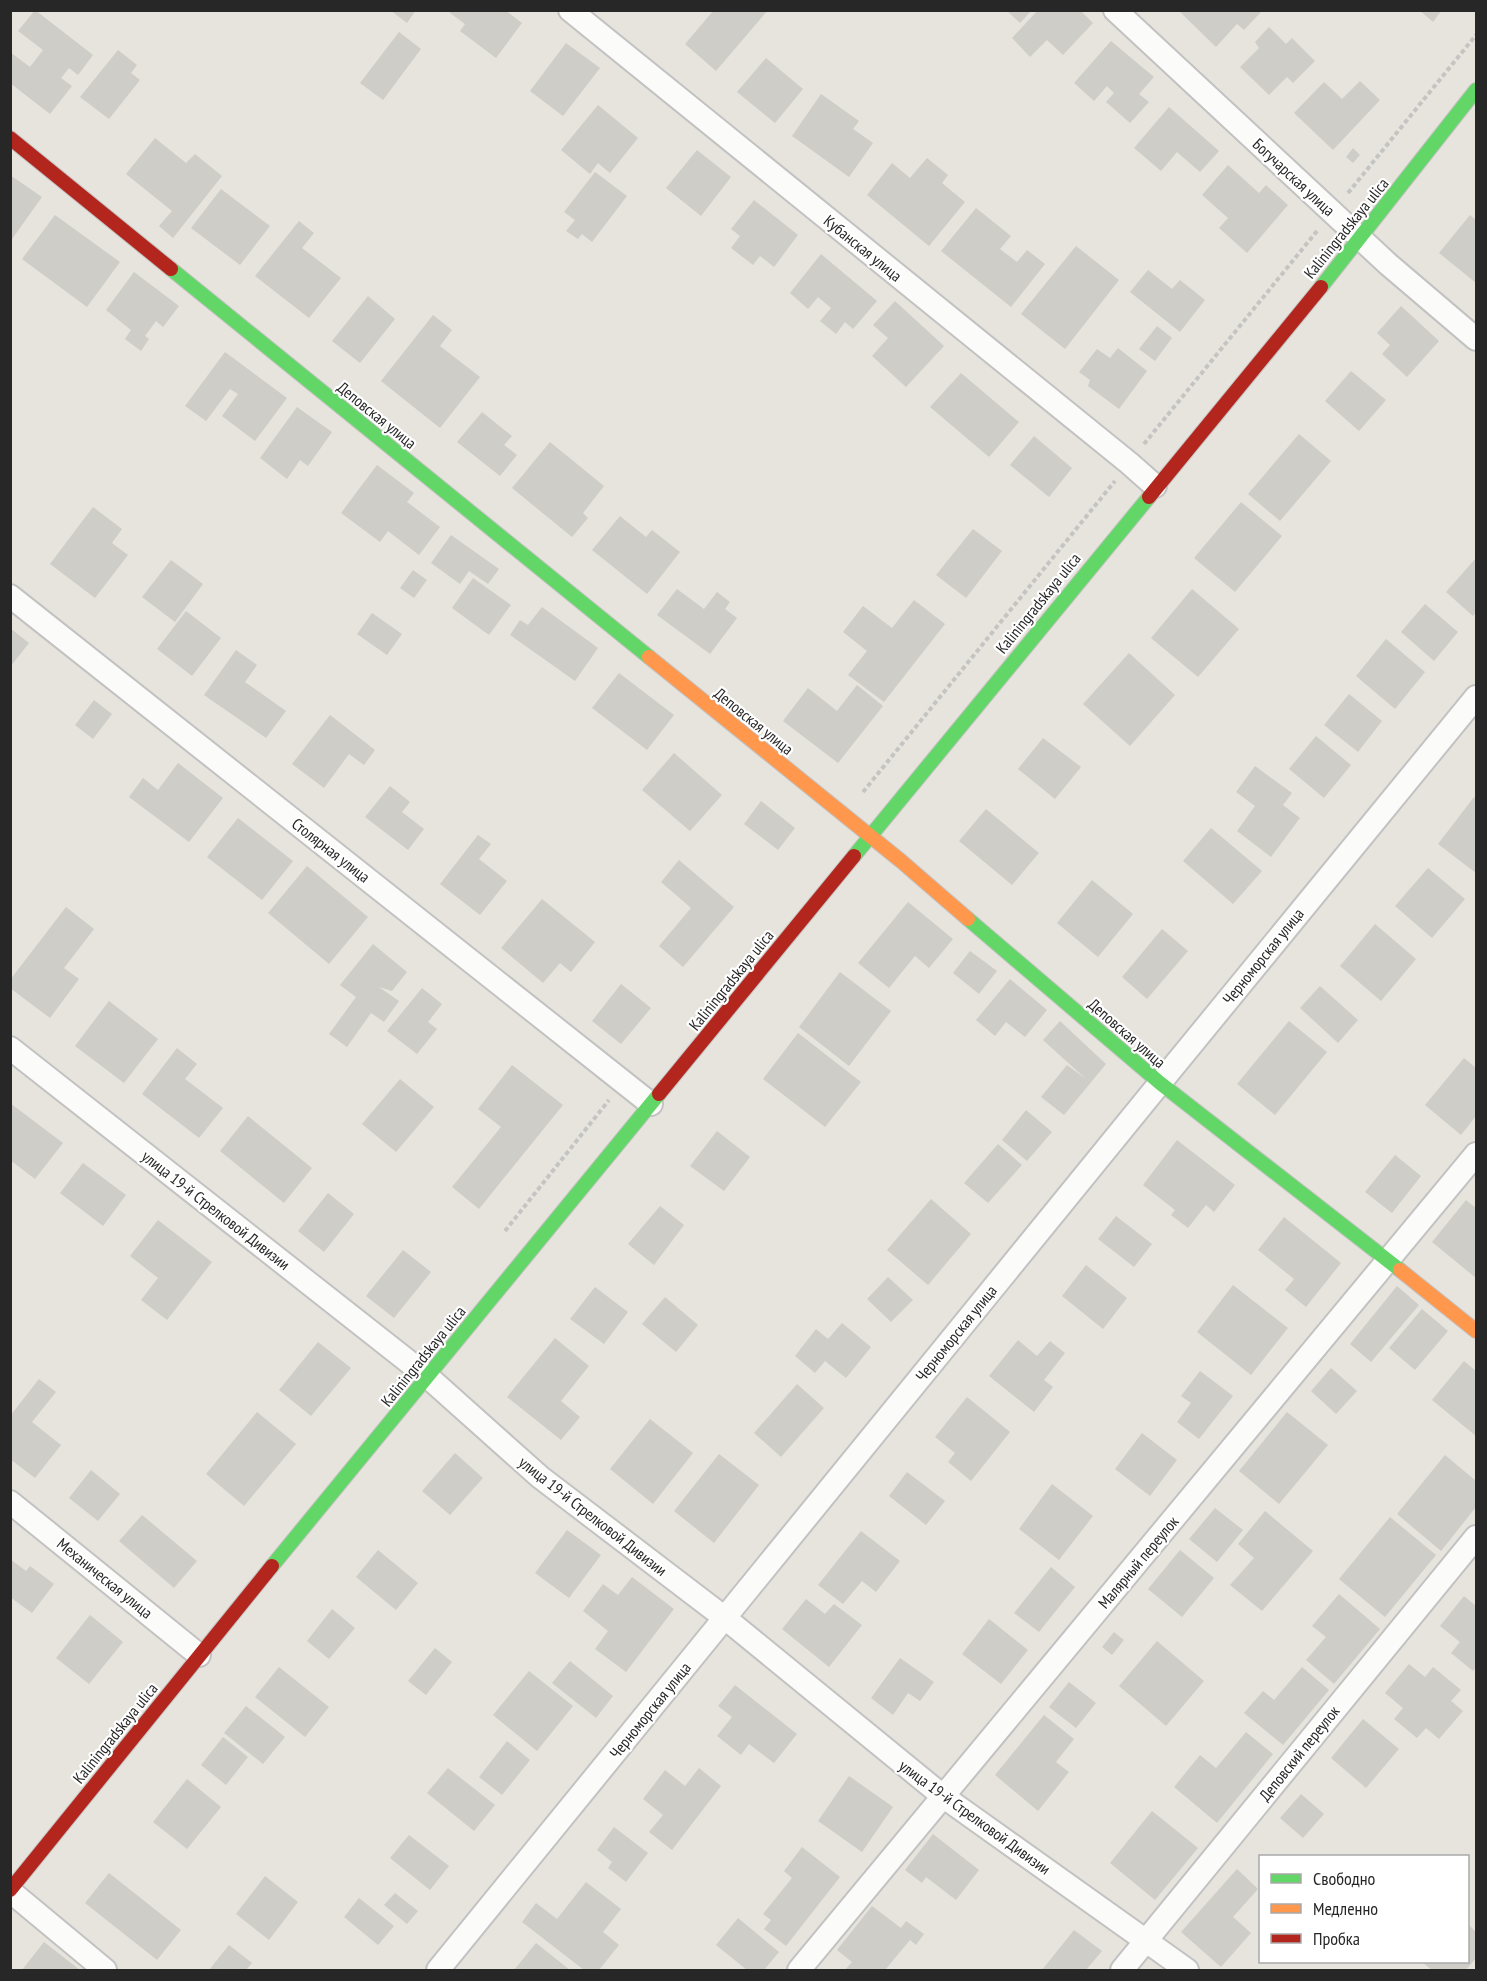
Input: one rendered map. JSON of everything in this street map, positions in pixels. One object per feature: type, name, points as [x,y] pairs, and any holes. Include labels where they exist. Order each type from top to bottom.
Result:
[{"type":"main road","name":"Kaliningradskaya ulica","points":[[10,1891],[199,1655],[1155,486],[1360,239],[1476,90]]},
{"type":"main road","name":"Деповская улица","points":[[10,138],[869,836],[1160,1083],[1388,1260],[1476,1332]]},
{"type":"street","name":"Кубанская улица","points":[[570,10],[1155,486]]},
{"type":"street","name":"Богучарская улица","points":[[1115,10],[1360,239],[1476,339]]},
{"type":"street","name":"Столярная улица","points":[[10,596],[651,1104]]},
{"type":"street","name":"Черноморская улица","points":[[438,1971],[1476,697]]},
{"type":"street","name":"улица 19-й Стрелковой Дивизии","points":[[10,1048],[428,1377],[540,1477],[725,1618],[944,1797],[1187,1971]]},
{"type":"street","name":"Малярный переулок","points":[[800,1971],[1476,1154]]},
{"type":"street","name":"Механическая улица","points":[[10,1502],[199,1655]]},
{"type":"street","name":"Деповский переулок","points":[[1122,1971],[1476,1537]]},
{"type":"street","points":[[10,1891],[105,1971]]},
{"type":"path","points":[[844,816],[1476,35]]},
{"type":"path","points":[[500,1238],[624,1083]]},
{"type":"building","points":[[35,10],[93,55],[78,75],[69,68],[61,78],[72,86],[50,114],[10,83],[10,52],[30,67],[43,50],[18,31]]},
{"type":"building","points":[[390,10],[416,10],[407,23]]},
{"type":"building","points":[[451,10],[505,10],[522,23],[496,58],[460,31],[465,24],[450,13]]},
{"type":"building","points":[[714,10],[768,10],[716,71],[685,44]]},
{"type":"building","points":[[1006,10],[1032,10],[1020,23]]},
{"type":"building","points":[[1038,10],[1080,10],[1093,23],[1063,55],[1047,40],[1030,57],[1012,38]]},
{"type":"building","points":[[1178,10],[1259,10],[1261,12],[1244,30],[1237,24],[1216,47]]},
{"type":"building","points":[[1419,10],[1442,10],[1433,22]]},
{"type":"building","points":[[1269,27],[1286,44],[1292,38],[1315,61],[1293,83],[1287,77],[1269,95],[1240,67],[1259,48],[1255,42]]},
{"type":"building","points":[[399,32],[421,49],[383,100],[360,83]]},
{"type":"building","points":[[1111,41],[1154,77],[1139,94],[1149,102],[1130,123],[1106,102],[1114,93],[1107,86],[1094,101],[1074,83]]},
{"type":"building","points":[[566,43],[600,68],[563,116],[530,91]]},
{"type":"building","points":[[118,50],[137,65],[131,73],[140,80],[109,119],[80,97]]},
{"type":"building","points":[[766,58],[803,89],[775,123],[737,92]]},
{"type":"building","points":[[1360,81],[1380,100],[1333,150],[1294,113],[1324,82],[1342,99]]},
{"type":"building","points":[[821,94],[859,121],[853,129],[873,143],[849,177],[792,136]]},
{"type":"building","points":[[598,105],[638,138],[610,173],[598,163],[590,174],[561,150]]},
{"type":"building","points":[[1169,107],[1219,151],[1200,172],[1177,152],[1161,171],[1134,148]]},
{"type":"building","points":[[155,138],[186,163],[195,154],[222,176],[173,238],[159,226],[172,211],[126,174]]},
{"type":"building","points":[[1353,148],[1360,155],[1353,163],[1346,157]]},
{"type":"building","points":[[697,150],[731,177],[701,216],[666,188]]},
{"type":"building","points":[[927,158],[948,175],[942,183],[965,202],[929,246],[867,195],[892,163],[910,178]]},
{"type":"building","points":[[1228,165],[1259,193],[1266,185],[1288,205],[1247,253],[1219,228],[1228,218],[1202,195]]},
{"type":"building","points":[[595,172],[627,196],[592,242],[582,234],[578,239],[566,231],[575,220],[564,212]]},
{"type":"building","points":[[10,175],[42,197],[12,239],[10,238]]},
{"type":"building","points":[[221,189],[270,226],[240,265],[191,228]]},
{"type":"building","points":[[754,200],[798,235],[774,267],[760,256],[753,265],[731,248],[740,236],[731,229]]},
{"type":"building","points":[[976,208],[1011,236],[1000,249],[1017,262],[1027,250],[1045,264],[1011,307],[941,251]]},
{"type":"building","points":[[55,215],[120,262],[87,307],[22,259]]},
{"type":"building","points":[[1470,215],[1476,220],[1476,283],[1439,253]]},
{"type":"building","points":[[299,221],[314,233],[302,248],[341,278],[309,318],[255,276]]},
{"type":"building","points":[[1076,246],[1119,280],[1065,349],[1021,314]]},
{"type":"building","points":[[821,254],[877,301],[853,329],[845,322],[836,334],[820,321],[831,308],[818,297],[808,309],[790,293]]},
{"type":"building","points":[[1148,270],[1172,289],[1180,280],[1205,300],[1180,332],[1130,292]]},
{"type":"building","points":[[134,272],[179,306],[163,327],[156,321],[145,336],[149,339],[141,351],[125,339],[131,330],[106,310]]},
{"type":"building","points":[[368,296],[395,319],[360,363],[332,341]]},
{"type":"building","points":[[895,301],[944,346],[906,387],[872,356],[888,338],[873,325]]},
{"type":"building","points":[[1401,306],[1439,341],[1407,377],[1382,354],[1390,345],[1377,333]]},
{"type":"building","points":[[433,315],[452,330],[440,346],[480,377],[440,428],[381,381]]},
{"type":"building","points":[[1157,326],[1172,338],[1155,361],[1139,349]]},
{"type":"building","points":[[1118,348],[1147,371],[1119,409],[1088,386],[1090,380],[1079,372],[1097,349],[1110,358]]},
{"type":"building","points":[[225,352],[287,398],[255,441],[222,416],[238,394],[230,389],[206,421],[185,406]]},
{"type":"building","points":[[1351,371],[1386,400],[1359,431],[1325,401]]},
{"type":"building","points":[[961,373],[1019,422],[989,457],[930,407]]},
{"type":"building","points":[[297,407],[332,432],[308,466],[300,460],[287,479],[260,458]]},
{"type":"building","points":[[482,412],[512,436],[504,445],[517,455],[500,476],[457,442]]},
{"type":"building","points":[[1299,434],[1331,461],[1280,521],[1248,494]]},
{"type":"building","points":[[1034,436],[1072,468],[1049,497],[1010,465]]},
{"type":"building","points":[[550,442],[604,486],[583,513],[588,518],[572,537],[512,488]]},
{"type":"building","points":[[377,465],[414,493],[407,502],[440,527],[419,555],[388,531],[380,542],[341,513]]},
{"type":"building","points":[[1241,502],[1282,536],[1235,592],[1194,558]]},
{"type":"building","points":[[93,507],[122,529],[112,543],[128,555],[95,598],[50,564]]},
{"type":"building","points":[[620,516],[646,537],[652,530],[680,552],[647,594],[592,550]]},
{"type":"building","points":[[973,529],[1002,551],[966,598],[936,575]]},
{"type":"building","points":[[451,535],[499,569],[488,584],[469,571],[460,584],[431,563]]},
{"type":"building","points":[[1476,558],[1476,612],[1473,616],[1446,592]]},
{"type":"building","points":[[171,560],[203,584],[175,622],[142,597]]},
{"type":"building","points":[[413,570],[427,580],[414,598],[400,588]]},
{"type":"building","points":[[473,578],[511,605],[489,635],[452,608]]},
{"type":"building","points":[[677,589],[704,609],[717,592],[730,602],[725,609],[737,618],[710,654],[657,615]]},
{"type":"building","points":[[1192,589],[1239,629],[1198,677],[1151,638]]},
{"type":"building","points":[[914,600],[945,624],[884,702],[848,675],[867,651],[843,632],[863,606],[892,628]]},
{"type":"building","points":[[1425,604],[1458,632],[1434,661],[1401,632]]},
{"type":"building","points":[[542,607],[598,648],[575,681],[510,635],[520,620],[528,625]]},
{"type":"building","points":[[186,611],[221,638],[192,676],[157,649]]},
{"type":"building","points":[[372,613],[402,634],[387,655],[357,634]]},
{"type":"building","points":[[10,628],[29,643],[10,667]]},
{"type":"building","points":[[1386,639],[1425,672],[1395,709],[1356,676]]},
{"type":"building","points":[[236,650],[257,665],[245,682],[286,711],[266,738],[204,695]]},
{"type":"building","points":[[1129,653],[1175,695],[1130,746],[1083,704]]},
{"type":"building","points":[[619,673],[674,715],[647,750],[592,708]]},
{"type":"building","points":[[857,685],[883,706],[838,763],[783,721],[808,688],[837,711]]},
{"type":"building","points":[[1349,694],[1382,721],[1358,752],[1324,725]]},
{"type":"building","points":[[94,700],[112,714],[93,739],[75,725]]},
{"type":"building","points":[[330,715],[375,750],[364,765],[349,754],[324,788],[292,764]]},
{"type":"building","points":[[1316,736],[1351,765],[1324,798],[1289,769]]},
{"type":"building","points":[[1043,738],[1081,767],[1055,799],[1018,769]]},
{"type":"building","points":[[674,753],[722,795],[690,831],[642,790]]},
{"type":"building","points":[[178,763],[223,798],[189,842],[129,797],[143,778],[158,790]]},
{"type":"building","points":[[1255,766],[1292,793],[1283,805],[1300,818],[1271,857],[1237,831],[1255,806],[1236,792]]},
{"type":"building","points":[[390,786],[410,802],[402,812],[424,829],[408,850],[365,817]]},
{"type":"building","points":[[1474,797],[1476,800],[1476,873],[1438,844]]},
{"type":"building","points":[[761,801],[795,828],[778,850],[744,824]]},
{"type":"building","points":[[986,809],[1039,853],[1012,885],[959,841]]},
{"type":"building","points":[[238,818],[293,861],[262,900],[207,857]]},
{"type":"building","points":[[1211,828],[1262,871],[1233,904],[1183,861]]},
{"type":"building","points":[[478,835],[491,844],[479,859],[507,881],[480,915],[440,884]]},
{"type":"building","points":[[679,860],[734,907],[683,967],[659,946],[691,908],[661,882]]},
{"type":"building","points":[[307,866],[368,917],[329,964],[268,913]]},
{"type":"building","points":[[1428,868],[1465,899],[1432,938],[1395,906]]},
{"type":"building","points":[[1092,880],[1133,914],[1098,957],[1057,923]]},
{"type":"building","points":[[542,899],[595,942],[571,972],[560,963],[543,983],[501,948]]},
{"type":"building","points":[[908,902],[953,939],[929,968],[915,956],[889,988],[858,963]]},
{"type":"building","points":[[66,907],[94,929],[64,968],[79,979],[50,1018],[10,988],[10,980]]},
{"type":"building","points":[[1375,924],[1416,959],[1381,1001],[1340,966]]},
{"type":"building","points":[[1162,929],[1188,951],[1147,999],[1122,977]]},
{"type":"building","points":[[373,944],[407,972],[392,991],[379,987],[399,1001],[384,1022],[371,1013],[347,1047],[329,1034],[356,997],[340,985]]},
{"type":"building","points":[[970,951],[997,971],[979,994],[953,973]]},
{"type":"building","points":[[840,972],[891,1011],[849,1066],[799,1027]]},
{"type":"building","points":[[1010,979],[1047,1010],[1025,1037],[1006,1022],[995,1036],[976,1020]]},
{"type":"building","points":[[621,984],[651,1008],[621,1044],[592,1021]]},
{"type":"building","points":[[1320,986],[1358,1020],[1338,1043],[1300,1008]]},
{"type":"building","points":[[422,988],[442,1004],[428,1022],[437,1029],[417,1054],[387,1031]]},
{"type":"building","points":[[109,1001],[158,1039],[124,1083],[75,1046]]},
{"type":"building","points":[[1060,1021],[1106,1064],[1064,1115],[1041,1097],[1067,1065],[1086,1079],[1043,1040]]},
{"type":"building","points":[[1289,1021],[1327,1052],[1275,1115],[1237,1084]]},
{"type":"building","points":[[798,1033],[861,1082],[825,1127],[763,1079]]},
{"type":"building","points":[[177,1048],[197,1064],[185,1079],[223,1108],[199,1138],[142,1094]]},
{"type":"building","points":[[1464,1058],[1476,1068],[1476,1116],[1461,1135],[1425,1105]]},
{"type":"building","points":[[512,1065],[563,1105],[479,1209],[452,1187],[501,1127],[478,1109]]},
{"type":"building","points":[[400,1079],[434,1107],[396,1152],[362,1124]]},
{"type":"building","points":[[10,1103],[63,1143],[35,1179],[10,1160]]},
{"type":"building","points":[[1026,1110],[1052,1132],[1027,1161],[1002,1140]]},
{"type":"building","points":[[248,1116],[312,1168],[284,1203],[220,1151]]},
{"type":"building","points":[[717,1131],[750,1157],[724,1191],[690,1166]]},
{"type":"building","points":[[1177,1140],[1235,1185],[1214,1212],[1206,1205],[1188,1228],[1171,1215],[1175,1210],[1143,1185]]},
{"type":"building","points":[[998,1144],[1022,1165],[988,1203],[964,1183]]},
{"type":"building","points":[[1395,1155],[1421,1176],[1392,1213],[1365,1192]]},
{"type":"building","points":[[83,1163],[126,1195],[103,1226],[60,1193]]},
{"type":"building","points":[[328,1193],[354,1214],[324,1252],[298,1231]]},
{"type":"building","points":[[931,1199],[971,1234],[928,1285],[887,1250]]},
{"type":"building","points":[[1466,1200],[1476,1208],[1476,1278],[1432,1242]]},
{"type":"building","points":[[660,1206],[684,1225],[654,1265],[628,1244]]},
{"type":"building","points":[[1116,1216],[1152,1244],[1134,1267],[1098,1239]]},
{"type":"building","points":[[1284,1217],[1341,1263],[1306,1307],[1285,1290],[1294,1279],[1258,1250]]},
{"type":"building","points":[[158,1220],[212,1262],[167,1320],[141,1300],[158,1278],[130,1256]]},
{"type":"building","points":[[403,1250],[431,1272],[394,1318],[366,1296]]},
{"type":"building","points":[[1086,1265],[1127,1298],[1103,1329],[1062,1296]]},
{"type":"building","points":[[888,1277],[913,1300],[891,1322],[867,1299]]},
{"type":"building","points":[[1233,1285],[1288,1328],[1251,1375],[1197,1332]]},
{"type":"building","points":[[1397,1286],[1419,1305],[1371,1362],[1350,1344]]},
{"type":"building","points":[[595,1287],[628,1312],[604,1344],[570,1319]]},
{"type":"building","points":[[665,1297],[698,1325],[676,1352],[642,1324]]},
{"type":"building","points":[[1422,1309],[1448,1331],[1415,1370],[1389,1348]]},
{"type":"building","points":[[842,1323],[871,1347],[846,1378],[825,1361],[815,1373],[795,1356],[816,1329],[828,1339]]},
{"type":"building","points":[[555,1338],[589,1366],[561,1401],[580,1417],[561,1440],[507,1397]]},
{"type":"building","points":[[1018,1340],[1037,1356],[1050,1341],[1065,1353],[1044,1380],[1053,1387],[1034,1412],[989,1376]]},
{"type":"building","points":[[318,1342],[351,1368],[311,1416],[279,1390]]},
{"type":"building","points":[[1464,1361],[1476,1371],[1476,1436],[1432,1400]]},
{"type":"building","points":[[1331,1368],[1357,1391],[1336,1414],[1311,1391]]},
{"type":"building","points":[[1200,1371],[1233,1396],[1199,1439],[1177,1422],[1191,1403],[1181,1396]]},
{"type":"building","points":[[39,1379],[56,1392],[32,1422],[61,1445],[35,1478],[10,1459],[10,1416]]},
{"type":"building","points":[[797,1384],[824,1408],[781,1457],[754,1433]]},
{"type":"building","points":[[967,1397],[1010,1432],[971,1481],[948,1462],[955,1453],[935,1437]]},
{"type":"building","points":[[257,1412],[296,1444],[244,1506],[206,1474]]},
{"type":"building","points":[[1287,1412],[1328,1445],[1279,1504],[1239,1471]]},
{"type":"building","points":[[650,1419],[693,1453],[653,1504],[610,1469]]},
{"type":"building","points":[[1142,1433],[1177,1460],[1150,1496],[1115,1469]]},
{"type":"building","points":[[455,1453],[483,1478],[450,1515],[422,1491]]},
{"type":"building","points":[[719,1454],[759,1485],[714,1543],[674,1511]]},
{"type":"building","points":[[1445,1455],[1476,1481],[1476,1507],[1441,1551],[1397,1514]]},
{"type":"building","points":[[91,1470],[120,1494],[98,1521],[69,1498]]},
{"type":"building","points":[[907,1472],[945,1501],[926,1525],[889,1496]]},
{"type":"building","points":[[1052,1484],[1093,1516],[1059,1560],[1019,1529]]},
{"type":"building","points":[[1215,1508],[1243,1530],[1217,1562],[1189,1539]]},
{"type":"building","points":[[1265,1511],[1313,1551],[1262,1611],[1230,1585],[1254,1558],[1238,1544]]},
{"type":"building","points":[[142,1515],[197,1561],[174,1588],[119,1541]]},
{"type":"building","points":[[1390,1517],[1436,1555],[1385,1617],[1339,1579]]},
{"type":"building","points":[[567,1530],[601,1555],[569,1598],[535,1573]]},
{"type":"building","points":[[861,1531],[900,1561],[876,1592],[862,1581],[843,1604],[818,1585]]},
{"type":"building","points":[[378,1550],[418,1583],[396,1610],[356,1577]]},
{"type":"building","points":[[1180,1550],[1214,1578],[1182,1617],[1148,1589]]},
{"type":"building","points":[[10,1559],[26,1571],[30,1566],[54,1584],[32,1613],[10,1597]]},
{"type":"building","points":[[1051,1567],[1075,1587],[1039,1632],[1014,1613]]},
{"type":"building","points":[[632,1577],[674,1609],[626,1672],[595,1649],[608,1631],[583,1611],[603,1584],[618,1595]]},
{"type":"building","points":[[1339,1594],[1380,1629],[1334,1684],[1306,1660],[1326,1637],[1312,1626]]},
{"type":"building","points":[[1464,1596],[1476,1606],[1476,1667],[1473,1671],[1451,1653],[1460,1642],[1440,1626]]},
{"type":"building","points":[[806,1599],[825,1614],[834,1604],[862,1625],[829,1667],[782,1629]]},
{"type":"building","points":[[332,1609],[355,1628],[329,1659],[307,1641]]},
{"type":"building","points":[[90,1615],[123,1642],[89,1684],[56,1658]]},
{"type":"building","points":[[989,1619],[1028,1650],[1001,1684],[962,1654]]},
{"type":"building","points":[[1114,1632],[1124,1640],[1112,1655],[1102,1647]]},
{"type":"building","points":[[1157,1641],[1204,1681],[1166,1726],[1119,1686]]},
{"type":"building","points":[[435,1648],[452,1662],[426,1695],[408,1681]]},
{"type":"building","points":[[900,1658],[934,1682],[920,1701],[908,1693],[893,1715],[871,1698]]},
{"type":"building","points":[[570,1661],[613,1696],[596,1718],[552,1683]]},
{"type":"building","points":[[1409,1664],[1425,1677],[1433,1667],[1461,1690],[1451,1701],[1463,1711],[1439,1739],[1426,1728],[1417,1738],[1394,1719],[1403,1708],[1385,1693]]},
{"type":"building","points":[[279,1667],[329,1707],[305,1737],[255,1697]]},
{"type":"building","points":[[1302,1667],[1329,1690],[1283,1745],[1244,1713],[1263,1691],[1274,1700]]},
{"type":"building","points":[[529,1671],[573,1706],[537,1751],[493,1715]]},
{"type":"building","points":[[1069,1682],[1096,1703],[1076,1728],[1049,1707]]},
{"type":"building","points":[[735,1685],[797,1734],[774,1763],[749,1744],[741,1755],[717,1736],[732,1717],[718,1706]]},
{"type":"building","points":[[246,1706],[285,1737],[263,1764],[224,1733]]},
{"type":"building","points":[[1044,1715],[1074,1739],[1056,1762],[1069,1772],[1038,1811],[995,1775]]},
{"type":"building","points":[[1363,1719],[1399,1749],[1366,1788],[1331,1758]]},
{"type":"building","points":[[1246,1732],[1273,1754],[1217,1823],[1174,1787],[1200,1755],[1216,1768]]},
{"type":"building","points":[[223,1737],[248,1757],[226,1785],[201,1765]]},
{"type":"building","points":[[507,1741],[530,1760],[502,1795],[479,1777]]},
{"type":"building","points":[[448,1768],[495,1805],[474,1831],[427,1793]]},
{"type":"building","points":[[699,1768],[721,1786],[672,1850],[649,1832],[663,1815],[643,1799],[665,1770],[685,1786]]},
{"type":"building","points":[[849,1776],[893,1807],[862,1852],[818,1821]]},
{"type":"building","points":[[187,1779],[221,1807],[187,1849],[153,1822]]},
{"type":"building","points":[[1301,1794],[1324,1814],[1303,1838],[1280,1818]]},
{"type":"building","points":[[1152,1811],[1198,1848],[1155,1900],[1110,1863]]},
{"type":"building","points":[[614,1827],[648,1853],[626,1882],[608,1868],[612,1862],[597,1850]]},
{"type":"building","points":[[933,1834],[979,1870],[956,1900],[926,1877],[922,1883],[905,1870]]},
{"type":"building","points":[[409,1835],[449,1866],[430,1890],[390,1858]]},
{"type":"building","points":[[802,1847],[840,1877],[786,1946],[764,1929],[771,1920],[763,1914],[792,1878],[784,1871]]},
{"type":"building","points":[[1237,1869],[1258,1889],[1233,1917],[1251,1933],[1221,1967],[1181,1932]]},
{"type":"building","points":[[109,1873],[181,1930],[157,1960],[85,1903]]},
{"type":"building","points":[[265,1876],[298,1902],[269,1940],[236,1914]]},
{"type":"building","points":[[586,1882],[621,1909],[603,1932],[619,1945],[599,1970],[584,1970],[522,1922],[536,1903],[557,1919]]},
{"type":"building","points":[[395,1893],[418,1911],[407,1924],[384,1905]]},
{"type":"building","points":[[359,1898],[394,1926],[378,1945],[344,1917]]},
{"type":"building","points":[[872,1906],[901,1928],[906,1921],[924,1934],[916,1945],[910,1940],[885,1970],[845,1970],[852,1962],[837,1950]]},
{"type":"building","points":[[738,1918],[779,1952],[764,1970],[747,1970],[716,1945]]},
{"type":"building","points":[[1469,1925],[1476,1932],[1476,1958],[1466,1970],[1432,1970],[1423,1963],[1469,1963]]},
{"type":"building","points":[[1074,1930],[1102,1951],[1086,1970],[1042,1970]]},
{"type":"building","points":[[44,1942],[80,1970],[22,1970]]},
{"type":"building","points":[[536,1943],[570,1970],[514,1970]]},
{"type":"building","points":[[229,1945],[252,1963],[246,1970],[209,1970]]},
{"type":"traffic: fast","points":[[1321,287],[1476,90]]},
{"type":"traffic: fast","points":[[171,269],[649,657]]},
{"type":"traffic: fast","points":[[854,856],[1149,497]]},
{"type":"traffic: fast","points":[[968,919],[1160,1083],[1400,1270]]},
{"type":"traffic: fast","points":[[272,1566],[659,1094]]},
{"type":"traffic: slow","points":[[649,657],[901,861],[968,919]]},
{"type":"traffic: slow","points":[[1400,1270],[1476,1331]]},
{"type":"traffic: jam","points":[[10,138],[171,269]]},
{"type":"traffic: jam","points":[[1149,497],[1321,287]]},
{"type":"traffic: jam","points":[[659,1094],[854,856]]},
{"type":"traffic: jam","points":[[10,1890],[272,1566]]}]
